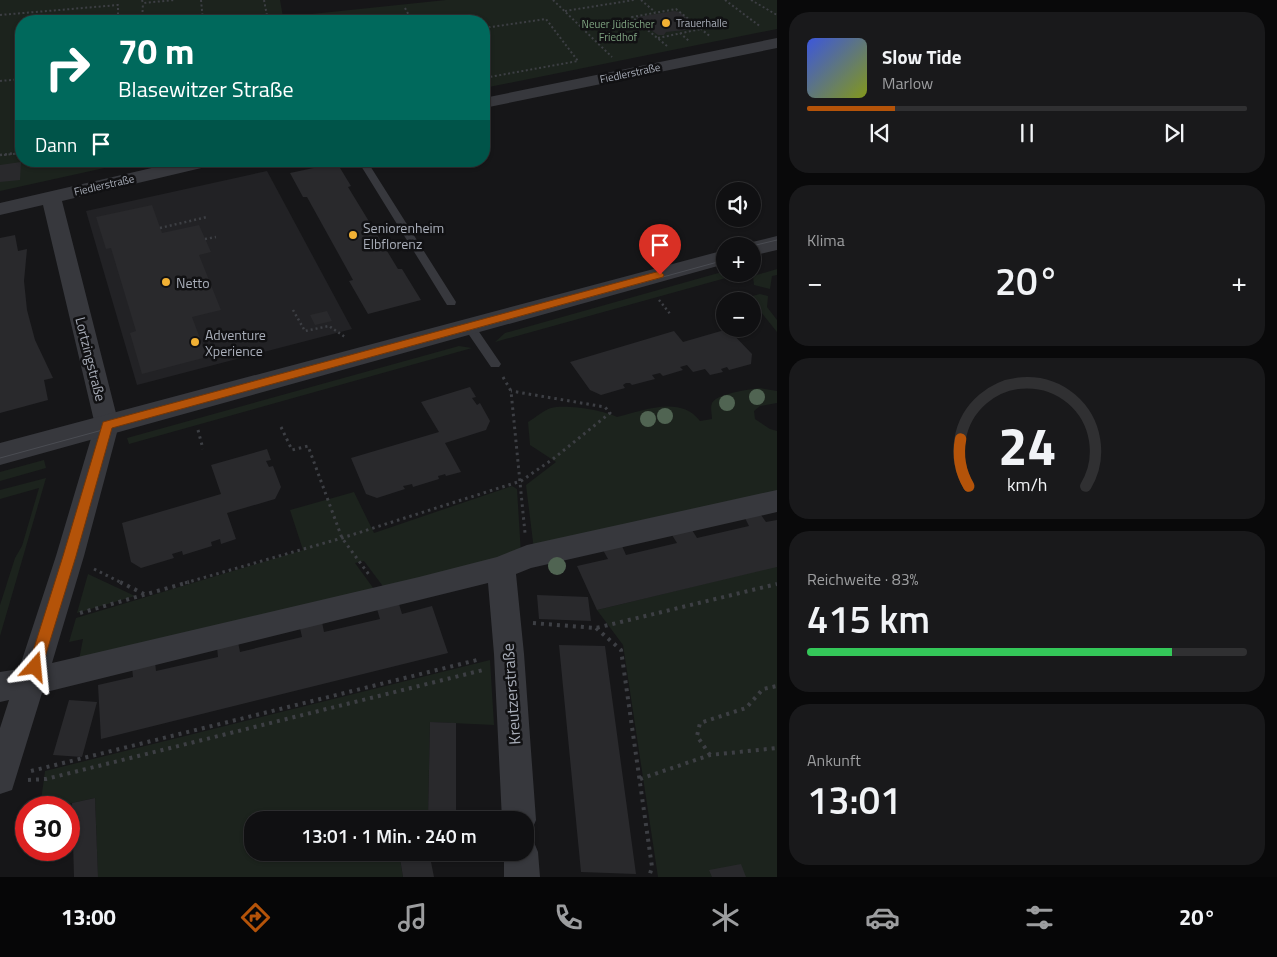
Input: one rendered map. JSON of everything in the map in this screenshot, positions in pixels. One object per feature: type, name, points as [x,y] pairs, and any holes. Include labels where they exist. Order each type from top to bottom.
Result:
[{"type":"street","name":"Fiedlerstraße","points":[[490,102],[777,43]]},
{"type":"street","name":"Fiedlerstraße","points":[[0,208],[181,167]]},
{"type":"street","name":"Lortzingstraße","points":[[15,777],[30,682],[70,556],[107,425],[51,197]]},
{"type":"street","points":[[761,247],[777,243]]},
{"type":"street","points":[[0,454],[716,259]]},
{"type":"street","points":[[0,687],[30,682],[514,562],[777,501]]},
{"type":"street","name":"Kreutzerstraße","points":[[514,562],[505,622],[509,654],[518,811]]},
{"type":"street","points":[[521,861],[522,877]]},
{"type":"lane","points":[[366,167],[451,302]]},
{"type":"lane","points":[[469,326],[495,364]]},
{"type":"path","points":[[118,15],[119,0]]},
{"type":"path","points":[[142,15],[142,2],[175,0]]},
{"type":"path","points":[[201,0],[202,15]]},
{"type":"path","points":[[264,0],[267,15]]},
{"type":"path","points":[[553,0],[611,58],[620,56]]},
{"type":"path","points":[[564,11],[634,0]]},
{"type":"path","points":[[641,0],[655,12]]},
{"type":"path","points":[[725,0],[762,27],[753,29]]},
{"type":"path","points":[[751,0],[777,15]]},
{"type":"path","points":[[0,15],[118,5]]},
{"type":"path","points":[[405,8],[409,15]]},
{"type":"path","points":[[667,46],[632,17],[676,9],[712,37],[704,39]]},
{"type":"path","points":[[490,27],[546,20],[578,61],[490,77]]},
{"type":"path","points":[[657,38],[701,29]]},
{"type":"path","points":[[682,43],[697,40]]},
{"type":"path","points":[[658,48],[674,45]]},
{"type":"path","points":[[0,81],[15,80]]},
{"type":"path","points":[[0,155],[15,154]]},
{"type":"path","points":[[160,228],[207,217]]},
{"type":"path","points":[[205,239],[216,237]]},
{"type":"path","points":[[659,300],[671,315]]},
{"type":"path","points":[[293,310],[305,331],[329,326],[345,337]]},
{"type":"path","points":[[495,364],[511,391],[521,481],[514,562]]},
{"type":"path","points":[[49,622],[342,538],[521,481],[610,413],[605,407],[511,391]]},
{"type":"path","points":[[281,427],[292,450],[308,446],[342,538],[370,576],[378,578]]},
{"type":"path","points":[[198,430],[203,449]]},
{"type":"path","points":[[70,556],[144,595]]},
{"type":"path","points":[[505,622],[596,628],[777,584]]},
{"type":"path","points":[[596,628],[621,650],[652,866],[650,877]]},
{"type":"path","points":[[15,777],[46,779],[488,669],[509,654]]},
{"type":"path","points":[[15,777],[471,661],[509,654]]},
{"type":"path","points":[[710,755],[697,736],[700,722],[749,707],[758,692],[772,686],[777,686]]},
{"type":"path","points":[[640,779],[710,755],[777,748]]},
{"type":"shaded area","points":[[267,171],[352,329],[137,385],[86,211]]},
{"type":"green space","points":[[0,0],[280,0],[283,15],[15,15],[15,167],[109,167],[0,191]]},
{"type":"green space","name":"Neuer Jüdischer Friedhof","points":[[446,0],[777,0],[777,29],[490,87],[490,15],[302,15]]},
{"type":"green space","points":[[777,269],[777,275],[772,276],[770,289],[754,285],[754,282],[761,282],[761,274]]},
{"type":"green space","points":[[716,274],[716,281],[495,342],[505,333]]},
{"type":"green space","points":[[761,294],[768,296],[767,307],[777,320],[777,332],[761,312]]},
{"type":"green space","points":[[459,346],[472,348],[129,444],[127,438]]},
{"type":"green space","points":[[759,388],[777,391],[777,403],[760,406],[754,411],[755,419],[770,429],[777,431],[777,496],[534,550],[526,485],[556,462],[530,445],[528,422],[542,412],[557,407],[594,410],[617,417],[649,409],[672,407],[692,413],[700,421],[712,419],[712,403],[720,397],[734,392]]},
{"type":"green space","points":[[44,460],[46,468],[0,481],[0,472]]},
{"type":"green space","points":[[46,478],[0,636],[0,605],[15,558],[22,546],[39,488],[0,499],[0,490]]},
{"type":"green space","points":[[512,486],[517,489],[521,554],[388,593],[364,561],[355,563],[379,596],[78,665],[83,639],[69,642],[76,618],[303,550],[290,510],[354,492],[374,533]]},
{"type":"green space","points":[[777,566],[777,877],[658,877],[623,645],[597,610]]},
{"type":"green space","points":[[88,574],[135,596],[77,613]]},
{"type":"green space","points":[[490,660],[494,725],[430,722],[428,811],[244,811],[244,861],[400,861],[403,877],[98,877],[95,798],[80,801],[80,796],[42,796],[45,771]]},
{"type":"building","name":"Trauerhalle","points":[[674,11],[680,12],[694,25],[695,29],[666,32],[664,35],[658,35],[638,21],[637,17]]},
{"type":"building","points":[[15,163],[15,167],[21,167],[20,180],[0,182],[0,165]]},
{"type":"building","name":"Seniorenheim Elbflorenz","points":[[318,167],[339,167],[351,186],[348,187],[398,269],[402,269],[421,300],[368,314],[349,281],[353,280],[307,197],[303,197],[290,173]]},
{"type":"building","name":"Netto","points":[[152,205],[162,233],[199,225],[211,252],[199,255],[221,310],[192,317],[207,357],[142,374],[130,333],[136,331],[111,248],[106,249],[96,217]]},
{"type":"building","points":[[15,235],[18,251],[27,249],[24,281],[27,310],[35,340],[53,378],[44,380],[48,400],[0,413],[0,238]]},
{"type":"building","points":[[327,311],[332,321],[315,325],[310,315]]},
{"type":"building","points":[[674,331],[683,342],[716,332],[716,337],[736,337],[752,354],[751,364],[729,370],[727,367],[721,369],[723,372],[710,375],[705,369],[693,372],[687,365],[680,367],[683,370],[663,376],[660,373],[652,375],[655,379],[632,385],[626,383],[623,385],[625,388],[601,395],[590,390],[570,362]]},
{"type":"building","points":[[470,387],[476,397],[472,398],[477,405],[480,403],[490,421],[486,430],[445,443],[461,472],[438,476],[439,479],[413,487],[412,484],[403,486],[405,489],[377,498],[366,494],[351,458],[439,432],[421,402]]},
{"type":"building","points":[[267,449],[271,460],[266,461],[269,467],[273,466],[281,487],[275,499],[227,513],[236,539],[221,544],[220,539],[211,542],[212,546],[183,555],[182,551],[172,554],[174,558],[141,568],[131,562],[122,523],[221,494],[211,465]]},
{"type":"building","points":[[761,515],[766,522],[777,520],[777,567],[597,610],[577,566],[608,559],[603,550],[622,546],[626,555],[677,543],[672,535],[692,530],[697,538],[749,526],[745,518]]},
{"type":"building","points":[[537,595],[588,597],[591,621],[539,619]]},
{"type":"building","points":[[399,604],[402,614],[432,606],[448,653],[101,739],[98,685],[133,677],[132,667],[155,662],[156,671],[218,657],[217,647],[238,642],[240,652],[302,637],[300,628],[322,622],[324,632],[380,619],[377,609]]},
{"type":"building","points":[[559,645],[605,646],[636,874],[581,872]]},
{"type":"building","points":[[69,700],[97,702],[82,757],[53,755]]},
{"type":"building","points":[[430,722],[456,723],[456,811],[428,811]]},
{"type":"building","points":[[95,798],[98,877],[74,877],[74,861],[80,861],[80,801]]},
{"type":"building","points":[[400,861],[431,861],[434,877],[403,877]]},
{"type":"building","points":[[741,864],[746,877],[712,877],[709,870]]},
{"type":"tram line","points":[[761,244],[777,240]]},
{"type":"tram line","points":[[0,458],[716,262]]},
{"type":"place","name":"Trauerhalle","points":[[666,23]]},
{"type":"place","name":"Seniorenheim Elbflorenz","points":[[353,235]]},
{"type":"place","name":"Netto","points":[[166,282]]},
{"type":"place","name":"Adventure Xperience","points":[[195,342]]},
{"type":"route","points":[[35,667],[86,503],[107,425],[660,275]]}]
